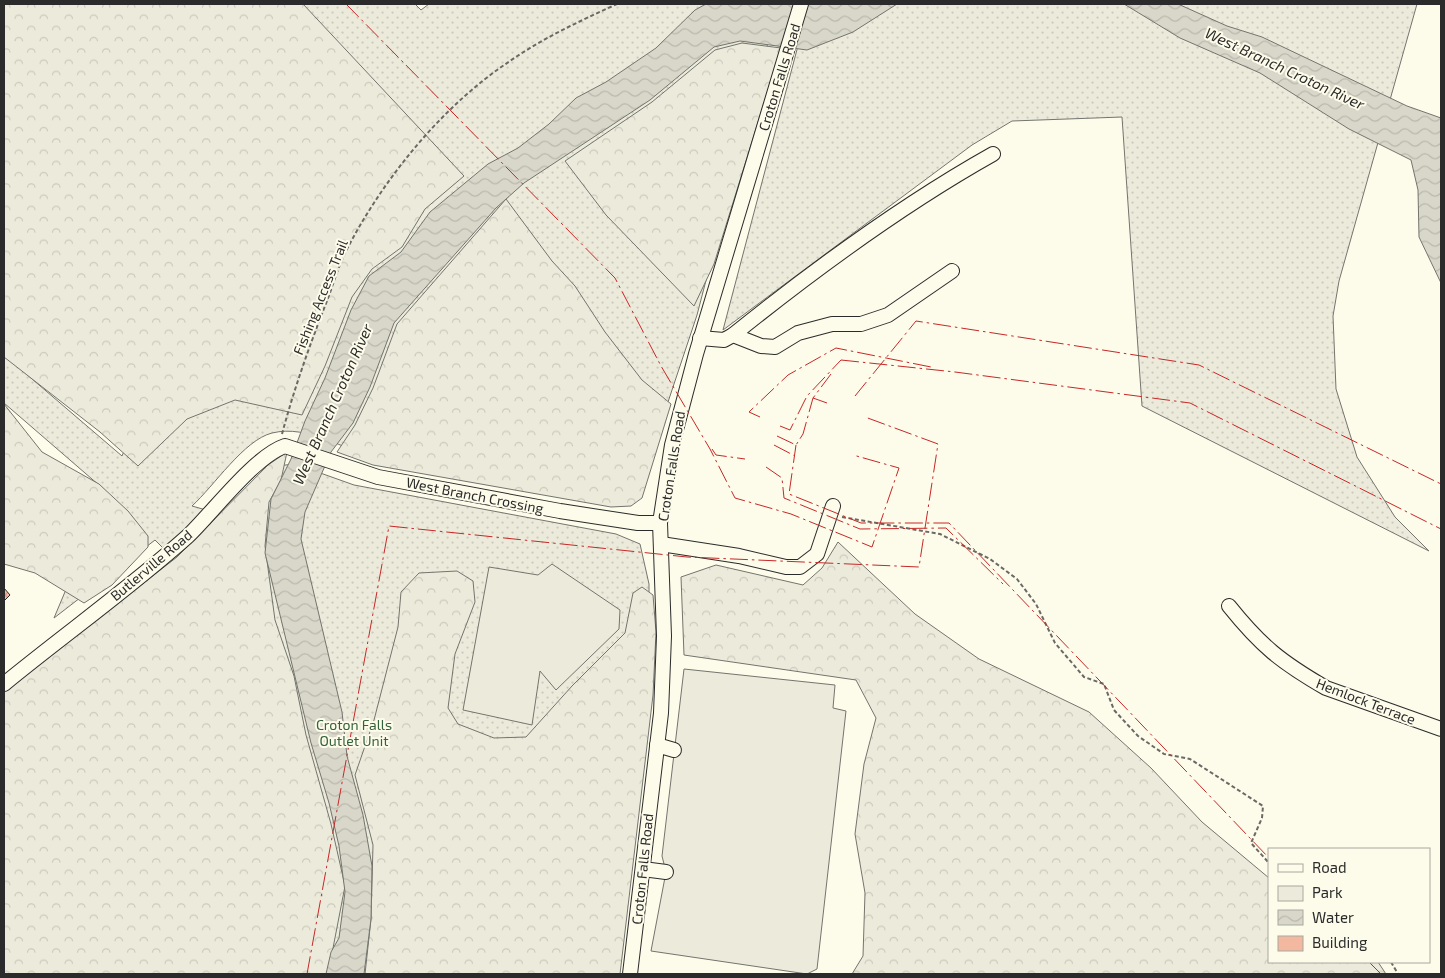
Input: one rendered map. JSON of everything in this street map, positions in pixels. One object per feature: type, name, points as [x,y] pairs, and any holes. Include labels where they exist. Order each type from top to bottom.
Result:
[{"type":"street","name":"Croton Falls Road","points":[[630,974],[657,746],[664,636],[660,523],[672,445],[700,338],[801,4]]},
{"type":"street","points":[[700,338],[724,340],[733,335],[900,210],[945,181],[993,154]]},
{"type":"street","points":[[733,335],[761,346],[775,347],[798,333],[832,324],[860,324],[888,315],[952,272]]},
{"type":"street","name":"West Branch Crossing","points":[[278,448],[285,446],[293,447],[329,462],[378,477],[541,508],[638,523],[660,523]]},
{"type":"street","name":"Butlerville Road","points":[[4,684],[169,552],[207,517],[262,459],[278,448]]},
{"type":"street","points":[[661,544],[739,556],[786,567],[800,567],[817,554],[831,510]]},
{"type":"street","name":"Hemlock Terrace","points":[[1229,606],[1267,650],[1326,688],[1441,729]]},
{"type":"street","points":[[657,746],[674,750]]},
{"type":"street","points":[[643,869],[666,872]]},
{"type":"path","name":"Fishing Access Trail","points":[[278,448],[290,404],[346,252],[373,204],[418,143],[456,104],[509,61],[573,24],[617,4]]},
{"type":"path","points":[[831,510],[940,534],[990,559],[1017,579],[1036,604],[1055,643],[1084,677],[1104,684],[1114,710],[1138,736],[1164,754],[1190,759],[1263,806],[1262,818],[1251,843],[1268,862]]},
{"type":"path","points":[[1392,963],[1398,974]]},
{"type":"green space","points":[[4,4],[303,4],[464,176],[425,209],[402,247],[372,269],[352,297],[325,366],[302,415],[235,400],[187,419],[138,466],[100,432],[4,357]]},
{"type":"green space","name":"Croton Falls Outlet Unit","points":[[295,4],[415,4],[421,10],[429,4],[778,4],[697,315],[636,498],[378,457],[313,435],[286,431],[261,437],[240,454],[192,506],[227,516],[276,466],[295,464],[354,485],[616,534],[640,544],[649,584],[649,658],[611,974],[4,974],[175,560],[155,540],[54,618],[107,492],[4,403],[4,355],[122,456],[226,208]]},
{"type":"green space","points":[[809,4],[1417,4],[1339,281],[1333,316],[1336,389],[1357,457],[1395,517],[1429,551],[1142,406],[1122,117],[1012,121],[972,145],[723,330]]},
{"type":"green space","points":[[742,43],[781,48],[714,264],[694,306],[606,215],[565,161],[652,102],[715,50]]},
{"type":"green space","points":[[506,199],[552,261],[575,286],[605,332],[642,380],[671,404],[642,498],[631,506],[611,507],[373,465],[337,452],[355,425],[373,388],[397,324]]},
{"type":"green space","points":[[4,404],[42,452],[99,484],[128,511],[148,536],[148,547],[112,585],[84,603],[35,573],[4,564]]},
{"type":"green space","points":[[287,452],[281,480],[269,502],[265,546],[275,620],[294,676],[306,735],[331,824],[345,886],[328,974],[4,974],[4,691],[177,557],[268,465]]},
{"type":"green space","points":[[838,542],[915,614],[979,659],[1089,712],[1151,768],[1202,822],[1268,877],[1268,963],[1379,963],[1386,974],[852,974],[863,956],[865,893],[855,834],[864,764],[876,718],[856,680],[684,655],[681,577],[716,565],[803,585],[822,568]]},
{"type":"green space","points":[[552,564],[620,610],[619,629],[556,690],[540,671],[532,725],[463,710],[489,567],[538,575]]},
{"type":"green space","points":[[457,571],[473,581],[475,602],[455,654],[448,708],[458,724],[494,738],[526,737],[572,686],[625,633],[633,593],[642,587],[653,595],[656,632],[653,695],[620,974],[365,974],[371,919],[373,845],[355,775],[374,720],[398,627],[401,592],[419,573]]},
{"type":"shaded area","points":[[684,669],[835,685],[833,708],[846,711],[817,969],[807,974],[651,951],[666,872],[662,856]]},
{"type":"water","name":"West Branch Croton River","points":[[706,4],[897,4],[853,32],[807,50],[740,41],[714,47],[650,100],[524,183],[496,208],[394,323],[370,387],[353,423],[331,452],[305,512],[301,539],[342,712],[347,756],[363,815],[372,866],[371,919],[364,974],[326,974],[331,952],[339,938],[345,892],[339,846],[329,803],[311,743],[265,553],[271,499],[291,459],[351,310],[369,276],[401,252],[430,212],[488,164],[518,148],[549,124],[576,98],[606,82],[656,48],[695,10]]},
{"type":"water","name":"West Branch Croton River","points":[[1124,4],[1178,4],[1227,26],[1262,37],[1407,106],[1441,118],[1441,283],[1419,237],[1418,190],[1411,160],[1349,129],[1260,73],[1180,38]]},
{"type":"building","points":[[4,588],[10,595],[4,601]]},
{"type":"power","points":[[346,4],[615,278],[661,366],[710,449],[735,498],[791,514],[872,547],[899,468],[853,455]]},
{"type":"power","points":[[855,396],[916,321],[1199,365],[1441,484]]},
{"type":"power","points":[[760,417],[749,412],[788,375],[836,348],[931,367]]},
{"type":"power","points":[[841,360],[955,372],[1190,403],[1441,529]]},
{"type":"power","points":[[780,426],[790,430],[807,396],[841,360]]},
{"type":"power","points":[[827,403],[813,398],[831,374]]},
{"type":"power","points":[[777,436],[796,445],[803,434],[813,398]]},
{"type":"power","points":[[307,974],[389,526],[687,557],[919,567],[938,444],[865,417]]},
{"type":"power","points":[[774,445],[795,456]]},
{"type":"power","points":[[796,445],[789,494],[861,523],[949,523],[1268,857]]},
{"type":"power","points":[[712,449],[716,455],[745,459]]},
{"type":"power","points":[[766,467],[782,478],[784,498],[860,529],[946,528],[1003,584]]},
{"type":"power","points":[[1370,963],[1381,974]]}]
